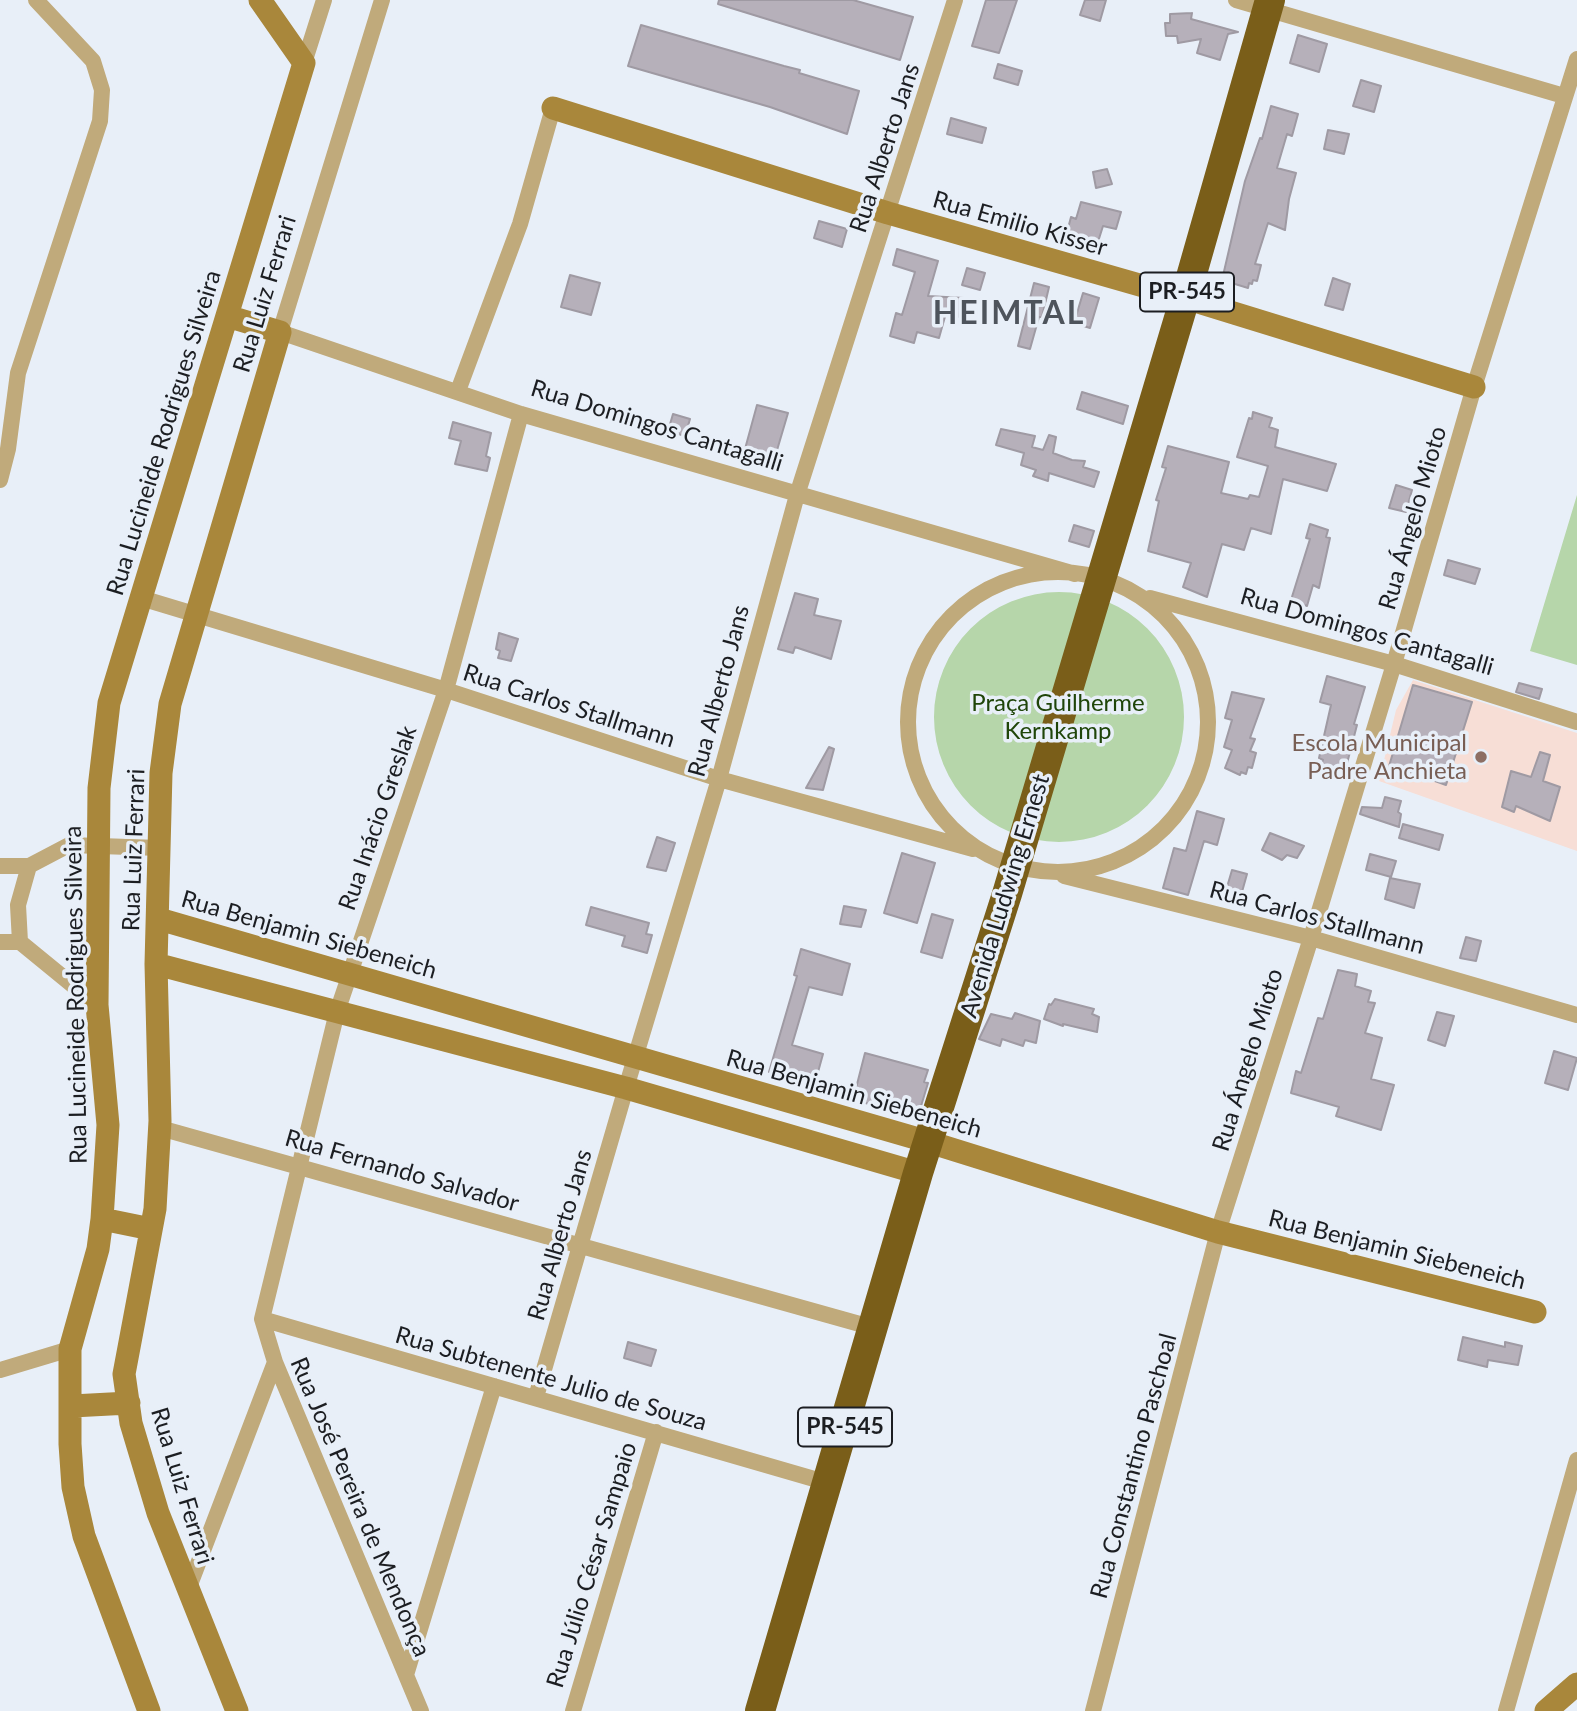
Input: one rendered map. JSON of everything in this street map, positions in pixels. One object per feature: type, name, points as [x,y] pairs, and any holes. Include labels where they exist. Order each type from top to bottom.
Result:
[{"type":"highway","name":"Avenida Ludwing Ernest","points":[[760,1711],[919,1173],[1030,869],[1087,579],[1185,298],[1269,5]]},
{"type":"street","points":[[0,480],[8,449],[18,373],[100,121],[102,90],[93,61],[36,0]]},
{"type":"street","points":[[260,0],[304,63]]},
{"type":"street","name":"Rua Lucineide Rodrigues Silveira","points":[[149,1711],[84,1536],[73,1488],[70,1444],[70,1349],[98,1249],[108,1125],[97,1005],[99,788],[109,703],[324,0]]},
{"type":"street","name":"Rua Luiz Ferrari","points":[[237,1711],[158,1513],[131,1423],[124,1374],[156,1209],[160,1128],[156,964],[161,773],[170,704],[382,0]]},
{"type":"street","name":"Rua Alberto Jans","points":[[536,1397],[719,779],[797,495],[956,0]]},
{"type":"street","points":[[1236,0],[1269,5],[1564,96]]},
{"type":"street","name":"Rua Ángelo Mioto","points":[[1218,1232],[1311,938],[1474,387],[1577,59]]},
{"type":"street","points":[[458,391],[520,224],[553,108]]},
{"type":"street","name":"Rua Emilio Kisser","points":[[553,108],[888,213],[1185,298],[1474,387]]},
{"type":"street","name":"Rua Domingos Cantagalli","points":[[227,316],[521,414],[1141,596],[1394,664],[1577,722]]},
{"type":"street","name":"Rua Inácio Greslak","points":[[262,1319],[337,1012],[446,690],[521,414]]},
{"type":"street","points":[[983,852],[963,838],[940,815],[923,788],[912,757],[907,726],[910,691],[919,663],[933,637],[957,610],[985,590],[1020,576],[1046,572],[1087,579]]},
{"type":"street","points":[[1030,869],[1070,872],[1105,865],[1146,844],[1163,831],[1191,795],[1200,775],[1207,751],[1209,728],[1209,706],[1202,676],[1191,650],[1174,625],[1141,596]]},
{"type":"street","name":"Rua Carlos Stallmann","points":[[141,598],[446,690],[719,779],[983,852],[1030,869],[1311,938],[1577,1015]]},
{"type":"street","points":[[0,866],[29,866],[69,845],[159,848]]},
{"type":"street","points":[[20,942],[18,905],[29,866]]},
{"type":"street","points":[[0,906],[18,905]]},
{"type":"street","name":"Rua Benjamin Siebeneich","points":[[159,919],[929,1142],[1218,1232],[1535,1312]]},
{"type":"street","points":[[0,942],[20,942],[97,1005]]},
{"type":"street","points":[[156,964],[626,1088],[919,1173]]},
{"type":"street","name":"Rua Fernando Salvador","points":[[160,1128],[874,1328]]},
{"type":"street","points":[[102,1219],[151,1229]]},
{"type":"street","name":"Rua Constantino Paschoal","points":[[1093,1711],[1218,1232]]},
{"type":"street","name":"Rua José Pereira de Mendonça","points":[[262,1319],[275,1362],[421,1711]]},
{"type":"street","name":"Rua Subtenente Julio de Souza","points":[[262,1319],[828,1483]]},
{"type":"street","points":[[0,1370],[70,1349]]},
{"type":"street","points":[[188,1590],[275,1362]]},
{"type":"street","points":[[405,1675],[494,1386]]},
{"type":"street","points":[[72,1406],[129,1403]]},
{"type":"street","name":"Rua Júlio César Sampaio","points":[[573,1711],[656,1432]]},
{"type":"street","points":[[1506,1711],[1577,1460]]},
{"type":"street","points":[[1546,1711],[1577,1684]]},
{"type":"shaded area","name":"Escola Municipal Padre Anchieta","points":[[1413,680],[1577,733],[1577,851],[1379,781],[1396,710]]},
{"type":"green space","points":[[1577,495],[1577,665],[1530,651]]},
{"type":"green space","name":"Praça Guilherme Kernkamp","points":[[1059,592],[1107,602],[1128,613],[1147,629],[1163,648],[1174,669],[1184,717],[1174,765],[1163,786],[1147,805],[1128,821],[1107,832],[1059,842],[1011,832],[990,821],[971,805],[955,786],[944,765],[934,717],[944,669],[955,648],[971,629],[990,613],[1011,602]]},
{"type":"building","points":[[719,0],[853,0],[913,17],[900,60],[718,4]]},
{"type":"building","points":[[986,0],[1017,0],[999,53],[972,46]]},
{"type":"building","points":[[1085,0],[1106,0],[1100,21],[1080,15]]},
{"type":"building","points":[[1192,13],[1191,19],[1238,32],[1228,34],[1220,60],[1197,53],[1201,39],[1178,43],[1177,36],[1166,36],[1165,23],[1170,23],[1170,14]]},
{"type":"building","points":[[641,25],[800,70],[799,73],[859,91],[847,134],[770,107],[628,66]]},
{"type":"building","points":[[1298,35],[1327,44],[1319,72],[1290,63]]},
{"type":"building","points":[[998,64],[1022,71],[1018,85],[994,78]]},
{"type":"building","points":[[1361,80],[1381,86],[1374,112],[1353,106]]},
{"type":"building","points":[[1271,106],[1298,114],[1292,136],[1287,134],[1277,168],[1296,173],[1285,230],[1268,223],[1255,264],[1261,265],[1257,281],[1249,283],[1248,288],[1222,280],[1245,181],[1260,138],[1262,139]]},
{"type":"building","points":[[951,118],[986,128],[982,143],[947,134]]},
{"type":"building","points":[[1328,130],[1349,134],[1344,154],[1324,149]]},
{"type":"building","points":[[1107,169],[1112,184],[1096,188],[1093,172]]},
{"type":"building","points":[[1081,202],[1121,212],[1116,229],[1103,226],[1097,245],[1066,236],[1071,217],[1076,219]]},
{"type":"building","points":[[819,221],[847,229],[842,247],[814,238]]},
{"type":"building","points":[[897,249],[938,261],[928,296],[964,298],[958,317],[946,313],[939,338],[917,332],[914,343],[890,336],[896,313],[902,315],[915,272],[893,265]]},
{"type":"building","points":[[967,268],[985,273],[980,290],[962,285]]},
{"type":"building","points":[[570,275],[600,283],[591,315],[561,307]]},
{"type":"building","points":[[1333,278],[1350,284],[1343,310],[1325,305]]},
{"type":"building","points":[[1034,283],[1049,287],[1030,349],[1018,346]]},
{"type":"building","points":[[1083,293],[1099,298],[1090,328],[1074,323]]},
{"type":"building","points":[[1082,392],[1128,406],[1123,424],[1077,409]]},
{"type":"building","points":[[757,405],[788,413],[775,457],[745,449]]},
{"type":"building","points":[[1253,412],[1272,418],[1269,427],[1278,430],[1275,447],[1336,464],[1327,491],[1283,479],[1271,534],[1251,528],[1244,550],[1222,544],[1207,597],[1183,587],[1191,563],[1148,551],[1159,501],[1156,500],[1166,468],[1162,467],[1168,446],[1229,462],[1221,493],[1248,499],[1250,495],[1259,497],[1268,466],[1237,457]]},
{"type":"building","points":[[673,414],[690,419],[685,436],[668,431]]},
{"type":"building","points":[[453,422],[491,433],[486,456],[490,458],[487,471],[455,464],[461,441],[449,438]]},
{"type":"building","points":[[1001,429],[1035,436],[1032,447],[1043,450],[1049,435],[1056,437],[1053,453],[1072,460],[1085,461],[1083,467],[1099,472],[1094,487],[1049,473],[1048,481],[1033,476],[1036,470],[1021,465],[1024,453],[996,445]]},
{"type":"building","points":[[1396,485],[1412,490],[1406,512],[1389,508]]},
{"type":"building","points":[[1310,524],[1328,530],[1326,537],[1330,538],[1319,588],[1313,585],[1307,606],[1291,600],[1310,539],[1306,538]]},
{"type":"building","points":[[1074,525],[1094,531],[1089,547],[1069,541]]},
{"type":"building","points":[[1448,560],[1480,569],[1475,584],[1444,575]]},
{"type":"building","points":[[795,593],[818,599],[814,615],[841,621],[831,659],[795,647],[793,653],[778,649]]},
{"type":"building","points":[[499,633],[518,639],[511,661],[498,658],[500,651],[496,649]]},
{"type":"building","points":[[1327,676],[1365,687],[1354,724],[1357,725],[1344,775],[1320,768],[1323,760],[1319,758],[1331,705],[1320,702]]},
{"type":"building","points":[[1519,683],[1542,689],[1539,699],[1516,692]]},
{"type":"building","points":[[1413,685],[1472,702],[1446,785],[1410,772],[1387,773]]},
{"type":"building","points":[[1232,692],[1264,699],[1250,738],[1255,739],[1250,751],[1256,753],[1252,768],[1248,767],[1246,774],[1241,772],[1240,775],[1225,768],[1232,750],[1224,747],[1232,720],[1225,718]]},
{"type":"building","points":[[829,747],[834,749],[823,790],[806,788]]},
{"type":"building","points":[[1540,752],[1550,755],[1543,781],[1560,787],[1550,821],[1516,806],[1514,812],[1502,807],[1511,771],[1531,777]]},
{"type":"building","points":[[1385,797],[1401,801],[1398,812],[1401,814],[1399,827],[1360,814],[1362,807],[1382,808]]},
{"type":"building","points":[[1197,811],[1224,819],[1217,845],[1204,841],[1188,895],[1163,888],[1174,848],[1186,851]]},
{"type":"building","points":[[1403,824],[1443,835],[1439,850],[1399,838]]},
{"type":"building","points":[[1270,833],[1304,846],[1297,858],[1287,855],[1282,860],[1262,850]]},
{"type":"building","points":[[657,837],[675,843],[666,871],[647,867]]},
{"type":"building","points":[[902,853],[935,863],[917,923],[884,913]]},
{"type":"building","points":[[1370,854],[1396,861],[1391,877],[1366,870]]},
{"type":"building","points":[[1232,870],[1247,874],[1240,899],[1225,894]]},
{"type":"building","points":[[1390,878],[1420,884],[1414,908],[1385,899]]},
{"type":"building","points":[[844,906],[866,910],[861,927],[840,924]]},
{"type":"building","points":[[591,907],[649,923],[646,934],[652,935],[647,953],[622,946],[625,936],[586,925]]},
{"type":"building","points":[[932,914],[953,920],[942,958],[921,952]]},
{"type":"building","points":[[1466,937],[1481,941],[1476,961],[1460,958]]},
{"type":"building","points":[[801,949],[850,964],[842,995],[809,987],[792,1045],[823,1054],[815,1083],[769,1072],[797,976],[794,975]]},
{"type":"building","points":[[1338,970],[1357,974],[1355,986],[1371,991],[1368,1002],[1375,1003],[1365,1033],[1382,1038],[1371,1079],[1394,1085],[1381,1130],[1336,1116],[1339,1107],[1291,1093],[1296,1071],[1301,1073],[1318,1018],[1323,1019]]},
{"type":"building","points":[[1055,999],[1094,1009],[1092,1014],[1099,1017],[1097,1032],[1063,1026],[1044,1019],[1049,1004]]},
{"type":"building","points":[[1437,1012],[1454,1016],[1445,1046],[1428,1040]]},
{"type":"building","points":[[1015,1013],[1040,1021],[1036,1043],[1025,1040],[1023,1046],[1002,1039],[1000,1046],[979,1039],[991,1014],[1012,1019]]},
{"type":"building","points":[[1554,1051],[1577,1058],[1568,1090],[1545,1083]]},
{"type":"building","points":[[865,1053],[928,1070],[924,1082],[928,1083],[918,1116],[853,1100]]},
{"type":"building","points":[[1463,1337],[1505,1347],[1505,1342],[1522,1346],[1518,1365],[1488,1360],[1487,1367],[1458,1360]]},
{"type":"building","points":[[628,1342],[656,1350],[651,1366],[624,1358]]},
{"type":"place","name":"Escola Municipal Padre Anchieta","points":[[1481,757]]},
{"type":"district","name":"HEIMTAL","points":[[1009,314]]}]
